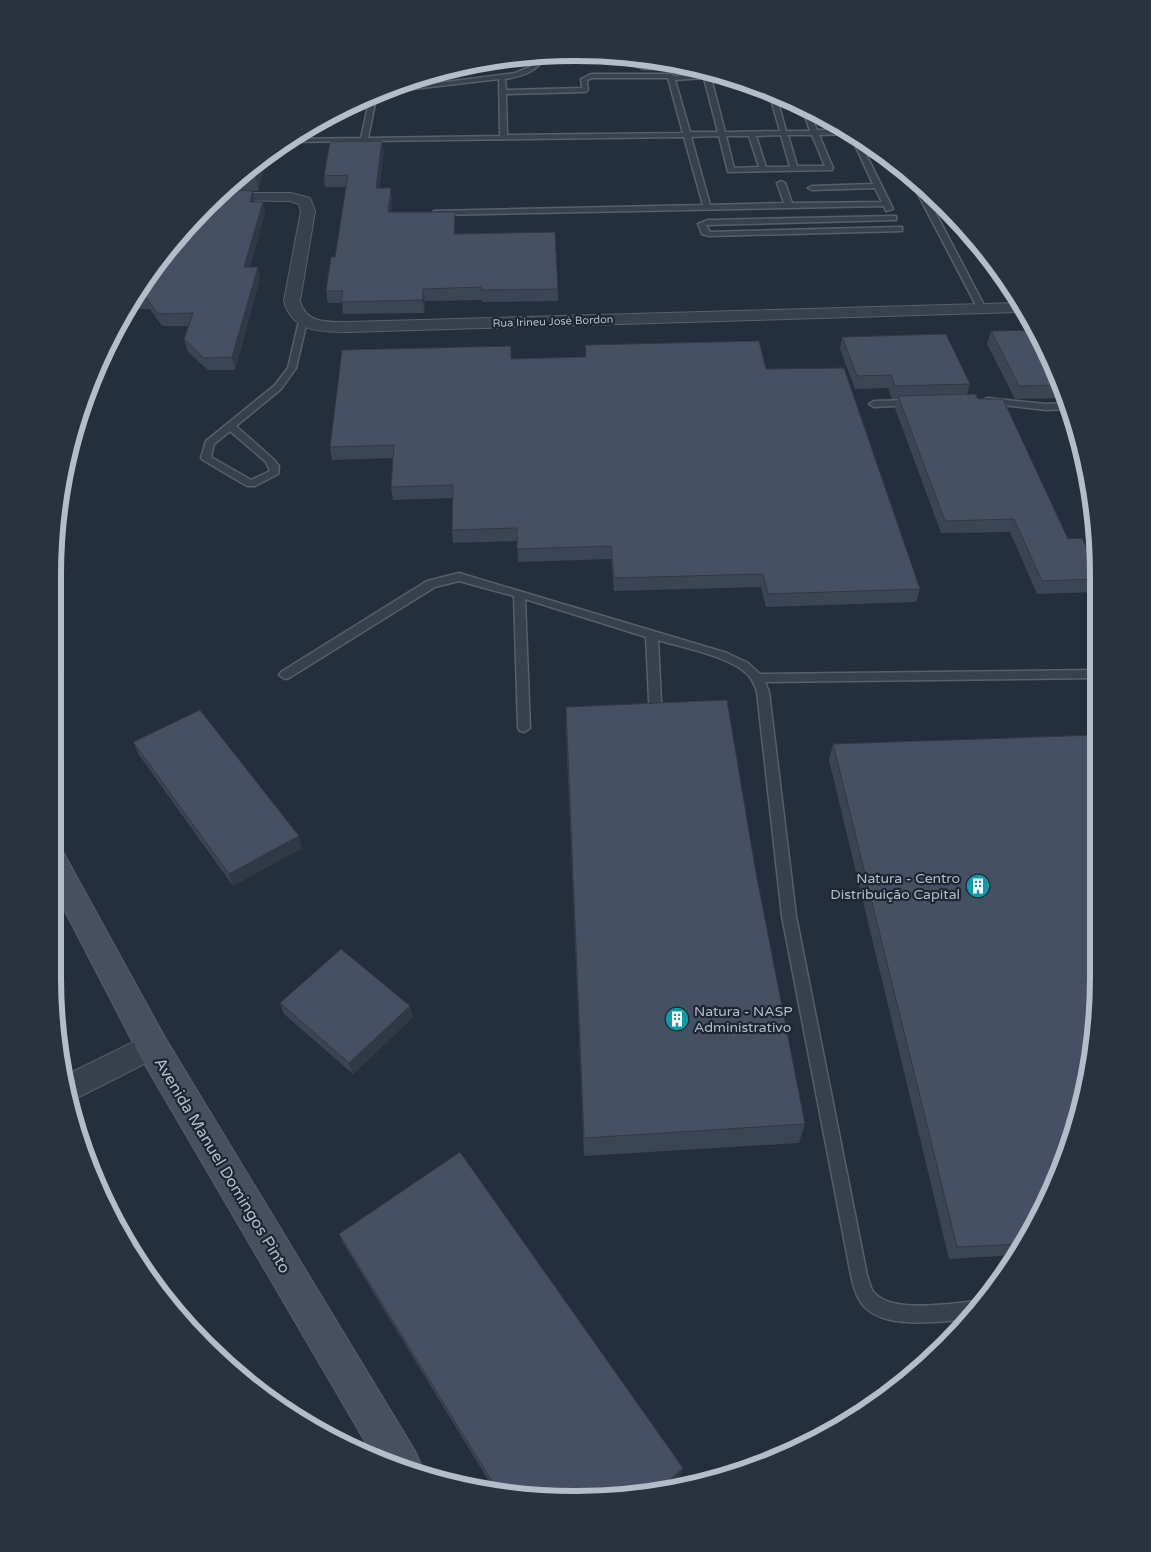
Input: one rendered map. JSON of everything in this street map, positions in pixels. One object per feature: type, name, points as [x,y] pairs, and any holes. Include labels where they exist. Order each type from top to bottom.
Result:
[{"type":"street","points":[[228,197],[291,197],[300,199],[306,204],[308,211],[292,301],[292,308],[303,321]]},
{"type":"street","name":"Rua Irineu José Bordon","points":[[303,321],[329,326],[370,326],[1015,308]]},
{"type":"street","name":"Avenida Manuel Domingos Pinto","points":[[61,875],[152,1046],[397,1458]]},
{"type":"street","points":[[73,1085],[152,1046]]},
{"type":"lane","points":[[413,88],[517,75],[530,70],[540,62]]},
{"type":"lane","points":[[503,92],[585,90],[584,79],[591,76],[664,75],[671,76],[672,78],[699,76]]},
{"type":"lane","points":[[502,77],[504,138]]},
{"type":"lane","points":[[672,78],[707,207]]},
{"type":"lane","points":[[708,79],[732,170],[829,168],[808,116]]},
{"type":"lane","points":[[774,101],[794,168]]},
{"type":"lane","points":[[364,140],[372,103]]},
{"type":"lane","points":[[301,141],[836,132]]},
{"type":"lane","points":[[752,133],[763,169]]},
{"type":"lane","points":[[859,147],[900,231],[709,234],[705,232],[702,224],[708,222],[893,218]]},
{"type":"lane","points":[[781,183],[789,206]]},
{"type":"lane","points":[[812,188],[878,186]]},
{"type":"lane","points":[[924,197],[982,309]]},
{"type":"lane","points":[[429,214],[886,204]]},
{"type":"lane","points":[[229,425],[269,460],[274,466],[275,472],[251,484],[206,458],[208,443],[229,425],[278,387],[292,368],[303,321]]},
{"type":"lane","points":[[981,402],[1061,406]]},
{"type":"lane","points":[[874,404],[922,403]]},
{"type":"lane","points":[[285,675],[431,584],[459,578],[469,579],[723,656],[749,668],[758,678],[763,692],[789,916],[859,1275],[866,1296],[883,1310],[913,1314],[966,1311]]},
{"type":"lane","points":[[519,595],[524,728]]},
{"type":"lane","points":[[652,635],[656,720]]},
{"type":"lane","points":[[758,678],[1090,674]]},
{"type":"building","points":[[382,141],[376,188],[391,188],[388,212],[455,212],[454,234],[555,232],[558,289],[481,290],[481,287],[423,289],[423,300],[341,302],[343,291],[326,291],[331,257],[335,257],[348,175],[324,176],[330,142]]},
{"type":"building","points":[[258,171],[256,179],[248,179]]},
{"type":"building","points":[[235,190],[253,191],[250,202],[263,202],[244,267],[258,267],[232,357],[204,358],[184,339],[193,313],[158,314],[146,297],[144,297],[189,236]]},
{"type":"building","points":[[1027,330],[1053,385],[1019,386],[991,331]]},
{"type":"building","points":[[946,334],[970,384],[895,386],[891,375],[857,376],[842,337]]},
{"type":"building","points":[[759,341],[766,369],[844,368],[920,589],[768,594],[763,574],[614,578],[611,546],[517,549],[517,528],[452,530],[453,485],[391,487],[394,445],[330,447],[342,350],[511,346],[511,359],[586,357],[585,345]]},
{"type":"building","points":[[975,394],[978,399],[1003,399],[1068,539],[1082,538],[1089,554],[1090,579],[1042,581],[1014,519],[945,521],[898,396]]},
{"type":"building","name":"Natura - NASP Administrativo","points":[[727,700],[756,873],[805,1124],[584,1138],[566,707]]},
{"type":"building","points":[[200,710],[299,836],[229,874],[133,742]]},
{"type":"building","name":"Natura - Centro Distribuição Capital","points":[[1090,735],[1090,976],[1085,1044],[1080,1077],[1062,1142],[1037,1204],[1014,1244],[957,1247],[833,744]]},
{"type":"building","points":[[341,949],[410,1006],[349,1063],[280,1003]]},
{"type":"building","points":[[460,1152],[683,1468],[667,1482],[609,1490],[542,1490],[494,1484],[339,1234]]},
{"type":"place","name":"Natura - Centro Distribuição Capital","points":[[978,886]]},
{"type":"place","name":"Natura - NASP Administrativo","points":[[677,1019]]}]
